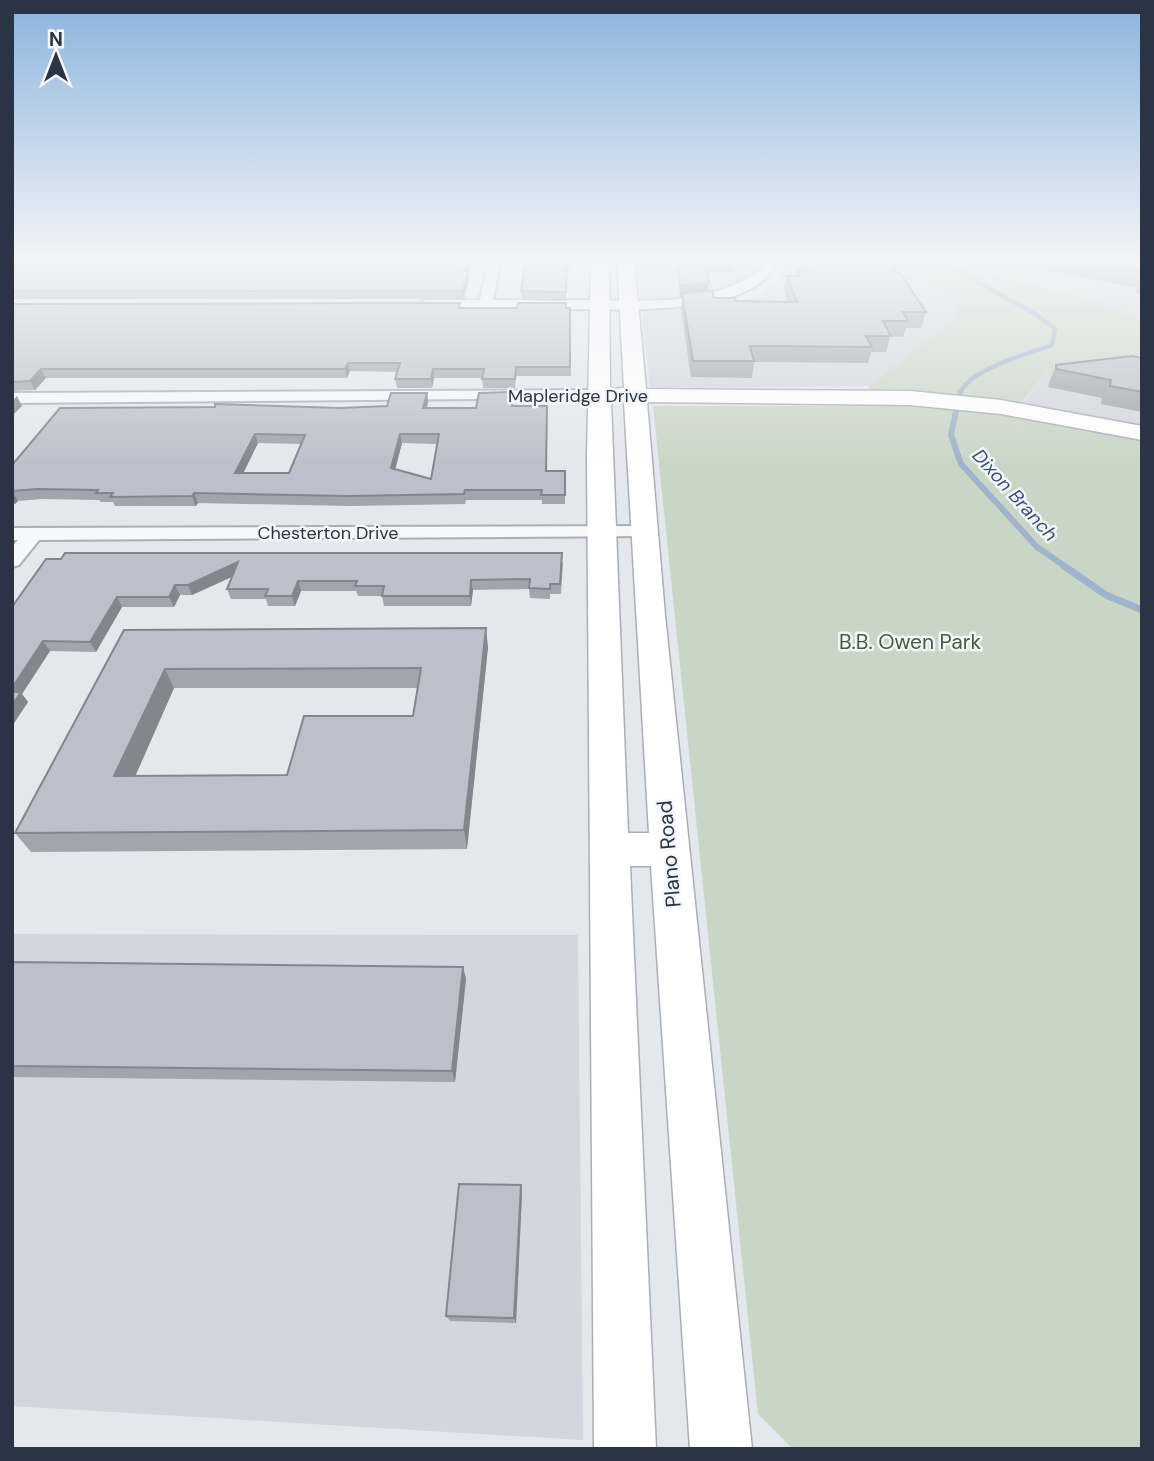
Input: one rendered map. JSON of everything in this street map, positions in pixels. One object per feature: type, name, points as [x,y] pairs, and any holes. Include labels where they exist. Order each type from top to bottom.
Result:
[{"type":"main road","points":[[601,327],[601,532],[625,1449]]},
{"type":"main road","name":"Plano Road","points":[[629,327],[669,849],[720,1449]]},
{"type":"main road","name":"Mapleridge Drive","points":[[600,395],[910,398],[1001,407],[1142,433]]},
{"type":"main road","points":[[608,850],[669,849]]},
{"type":"street","name":"Mapleridge Drive","points":[[12,398],[600,395]]},
{"type":"street","name":"Chesterton Drive","points":[[12,534],[645,532]]},
{"type":"street","points":[[12,561],[33,534]]},
{"type":"shaded area","points":[[644,327],[945,327],[869,386],[650,388]]},
{"type":"shaded area","points":[[1142,355],[1142,426],[1023,403],[1045,374],[1138,359]]},
{"type":"shaded area","points":[[12,934],[578,935],[583,1440],[12,1406]]},
{"type":"green space","name":"B.B. Owen Park","points":[[945,327],[1142,327],[1142,355],[1138,359],[1045,374],[1011,416],[1142,441],[1142,1449],[793,1449],[758,1414],[653,406],[867,406],[869,386]]},
{"type":"building","points":[[12,327],[570,327],[570,367],[516,367],[515,379],[482,379],[484,369],[433,369],[431,379],[395,379],[400,363],[348,363],[345,369],[41,369],[30,381],[12,382]]},
{"type":"building","points":[[687,327],[886,327],[891,336],[866,336],[872,347],[750,346],[754,361],[693,361]]},
{"type":"building","points":[[1132,356],[1142,358],[1142,392],[1110,386],[1111,380],[1056,369],[1056,365]]},
{"type":"building","points":[[513,392],[512,406],[547,406],[546,471],[565,471],[565,495],[541,495],[542,490],[465,490],[464,494],[348,496],[194,493],[192,496],[110,497],[113,493],[96,493],[98,490],[12,491],[12,465],[60,408],[215,407],[215,404],[340,408],[387,406],[391,393],[427,393],[423,408],[476,408],[479,393]],"holes":[[[255,434],[305,435],[289,473],[235,473]],[[400,434],[439,434],[431,479],[391,468]]]},
{"type":"building","points":[[65,553],[562,553],[560,584],[550,584],[550,589],[529,588],[530,579],[471,580],[470,596],[382,596],[384,586],[355,586],[357,581],[298,581],[292,596],[265,596],[268,589],[227,589],[238,562],[188,585],[175,585],[169,597],[117,597],[90,642],[43,641],[12,688],[12,607],[46,559],[61,559]]},
{"type":"building","points":[[486,628],[464,830],[15,833],[124,630]],"holes":[[[421,668],[413,716],[304,716],[287,775],[114,776],[165,669]]]},
{"type":"building","points":[[12,692],[21,692],[12,705]]},
{"type":"building","points":[[12,962],[463,967],[452,1071],[12,1066]]},
{"type":"building","points":[[459,1184],[521,1185],[514,1318],[446,1316]]},
{"type":"waterway","name":"Dixon Branch","points":[[960,394],[965,385],[986,370],[1052,345],[1055,329],[1053,327]]},
{"type":"waterway","name":"Dixon Branch","points":[[960,392],[951,435],[961,464],[1037,547],[1066,567]]},
{"type":"waterway","name":"Dixon Branch","points":[[1064,566],[1106,595],[1142,610]]}]
